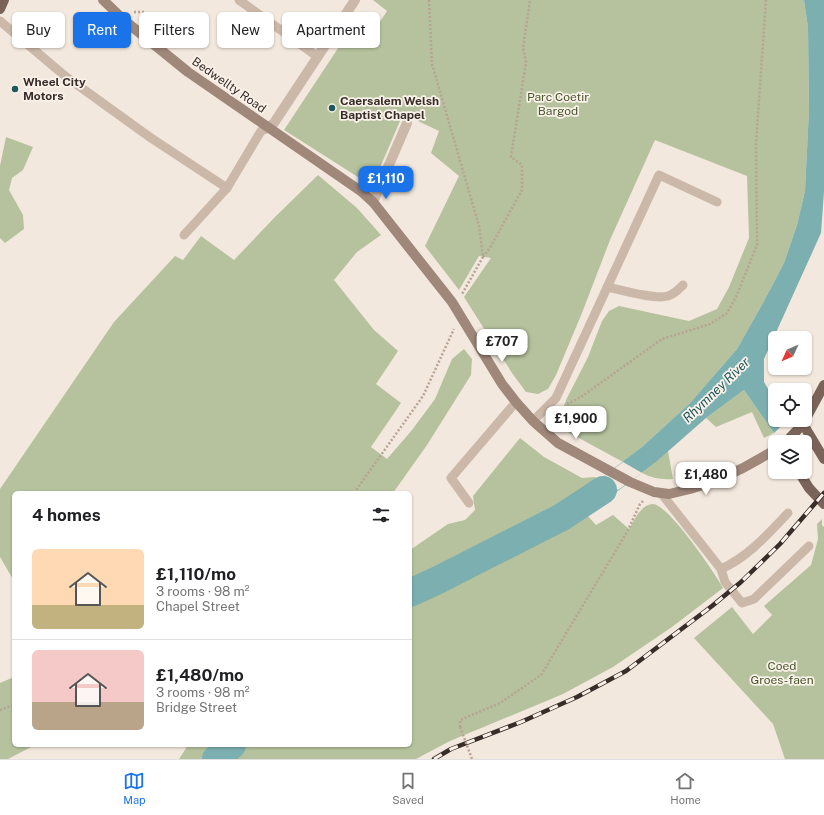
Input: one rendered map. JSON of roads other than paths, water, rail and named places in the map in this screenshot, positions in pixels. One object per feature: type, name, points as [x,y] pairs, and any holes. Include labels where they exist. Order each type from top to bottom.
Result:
[{"type":"main road","points":[[0,9],[4,0]]},
{"type":"main road","points":[[812,408],[824,386]]},
{"type":"main road","points":[[793,435],[800,427]]},
{"type":"main road","points":[[805,427],[824,459]]},
{"type":"main road","points":[[803,479],[809,488],[824,504]]},
{"type":"street","name":"Bedwellty Road","points":[[103,0],[125,21],[188,72],[362,192],[373,202],[452,302],[502,384],[533,421],[558,442],[630,482],[658,492]]},
{"type":"street","points":[[268,128],[274,123],[355,0]]},
{"type":"street","points":[[373,202],[407,122]]},
{"type":"street","points":[[658,492],[669,494],[715,481],[768,454]]},
{"type":"lane","points":[[242,1],[318,57]]},
{"type":"lane","points":[[0,21],[65,76],[150,138],[228,188]]},
{"type":"lane","points":[[184,235],[228,188],[261,131],[268,128]]},
{"type":"lane","points":[[533,421],[556,398],[659,175],[717,202]]},
{"type":"lane","points":[[607,287],[653,296],[668,296],[677,292],[683,285]]},
{"type":"lane","points":[[469,503],[451,478],[516,402]]},
{"type":"lane","points":[[658,492],[721,568],[724,582],[742,603],[754,599],[809,546]]},
{"type":"lane","points":[[721,568],[734,563],[763,539],[788,513]]},
{"type":"water","points":[[804,0],[824,0],[824,191],[821,233],[777,331],[768,331],[768,350],[764,359],[764,382],[768,389],[768,424],[744,390],[706,418],[657,461],[578,520],[567,504],[642,447],[690,403],[737,349],[784,263],[797,225],[805,191],[809,110],[808,28]]},
{"type":"water","points":[[770,427],[780,427],[774,433]]},
{"type":"waterway","name":"Rhymney River","points":[[412,592],[562,517],[603,490]]},
{"type":"waterway","name":"Rhymney River","points":[[216,759],[230,747]]},
{"type":"railway","points":[[434,759],[451,749],[521,722],[577,697],[626,671],[712,606],[741,582],[780,544],[824,493]]},
{"type":"place","name":"Wheel City Motors","points":[[15,89]]},
{"type":"place","name":"Caersalem Welsh Baptist Chapel","points":[[332,108]]},
{"type":"park label","name":"Parc Coetir Bargod","points":[[558,104]]},
{"type":"park label","name":"Coed Groes-faen","points":[[782,673]]}]
